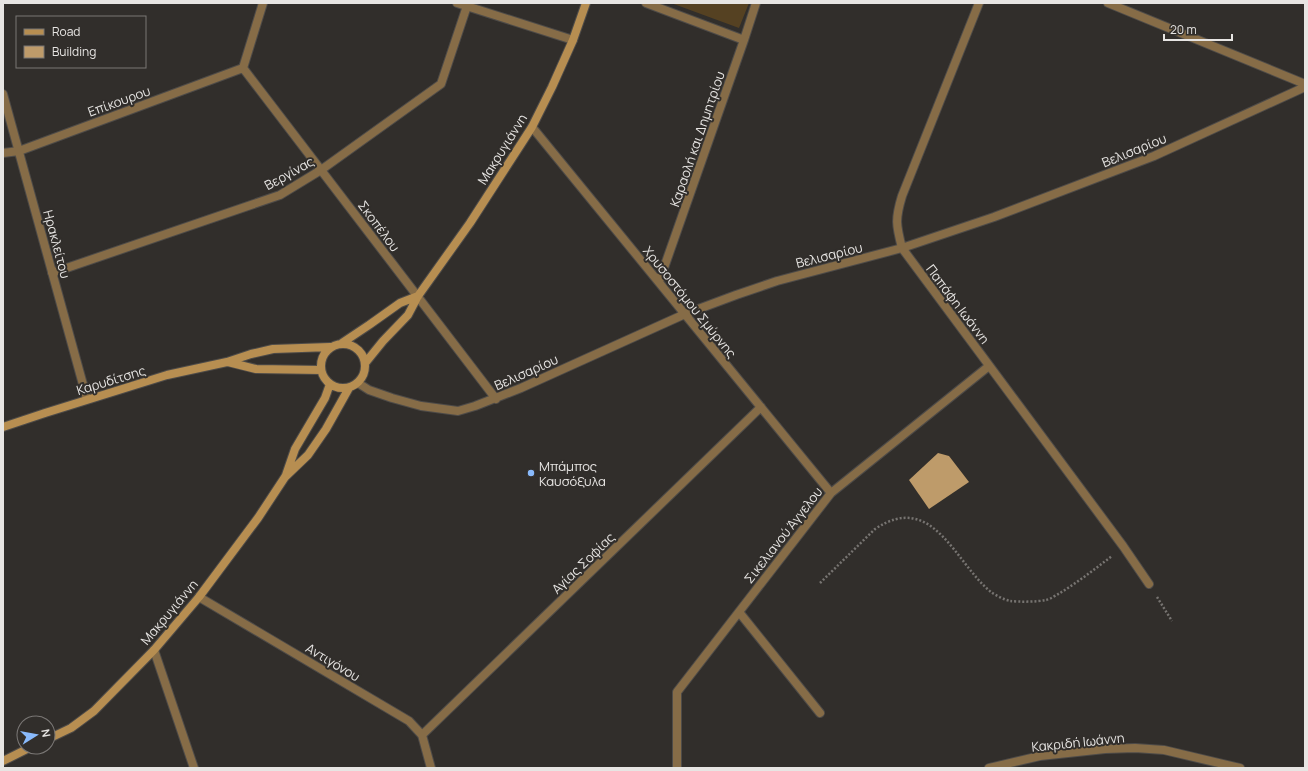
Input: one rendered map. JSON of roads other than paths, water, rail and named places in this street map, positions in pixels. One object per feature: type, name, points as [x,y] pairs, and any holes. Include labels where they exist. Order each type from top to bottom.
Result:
[{"type":"street","points":[[243,68],[263,3]]},
{"type":"street","points":[[457,3],[573,40]]},
{"type":"street","name":"Μακρυγιάννη","points":[[358,383],[366,370],[366,362],[383,341],[408,315],[418,296],[470,223],[532,126],[552,87],[573,40],[586,3]]},
{"type":"street","points":[[646,3],[744,40]]},
{"type":"street","name":"Καραολή και Δημητρίου","points":[[659,282],[756,3]]},
{"type":"street","name":"Παπάφη Ιωάννη","points":[[979,3],[902,196],[897,212],[896,229],[902,248],[1123,546],[1149,584]]},
{"type":"street","points":[[1108,3],[1305,84]]},
{"type":"street","name":"Βεργίνας","points":[[52,273],[280,195],[321,170],[441,84],[467,6]]},
{"type":"street","name":"Επίκουρου","points":[[3,153],[19,151],[243,68]]},
{"type":"street","name":"Σκοπέλου","points":[[243,68],[496,399]]},
{"type":"street","name":"Βελισαρίου","points":[[358,383],[369,390],[392,398],[421,406],[458,411],[496,399],[685,314],[777,280],[902,248],[994,217],[1154,156],[1305,87]]},
{"type":"street","name":"Ηρακλείτου","points":[[3,94],[87,399]]},
{"type":"street","name":"Χρυσοστόμου Σμύρνης","points":[[532,126],[831,493]]},
{"type":"street","points":[[358,383],[349,388],[339,388],[330,384],[321,370],[321,362],[324,354],[330,347],[342,343],[400,303],[418,296]]},
{"type":"street","points":[[342,343],[350,344],[357,348],[363,354],[366,362]]},
{"type":"street","name":"Καρυδίτσης","points":[[3,427],[87,399],[167,375],[227,362],[250,354],[274,349],[330,347]]},
{"type":"street","name":"Καρυδίτσης","points":[[227,362],[256,369],[321,370]]},
{"type":"street","name":"Σικελιανού Άγγελου","points":[[677,768],[677,692],[831,493],[989,366]]},
{"type":"street","name":"Μακρυγιάννη","points":[[56,735],[71,728],[94,711],[119,687],[154,650],[199,597],[258,518],[285,477],[296,449],[325,398],[330,384]]},
{"type":"street","name":"Μακρυγιάννη","points":[[285,477],[308,455],[326,429],[349,388]]},
{"type":"street","name":"Αγίας Σοφίας","points":[[422,735],[761,407]]},
{"type":"street","name":"Αντιγόνου","points":[[199,597],[409,722],[422,735]]},
{"type":"street","points":[[739,612],[820,713]]},
{"type":"street","points":[[154,650],[194,768]]},
{"type":"street","points":[[422,735],[431,768]]},
{"type":"street","name":"Κακριδή Ιωάννη","points":[[993,768],[1040,756],[1105,748],[1164,750],[1240,768]]},
{"type":"street","points":[[3,761],[16,754]]},
{"type":"place","name":"Μπάμπος Καυσόξυλα","points":[[531,473]]}]
